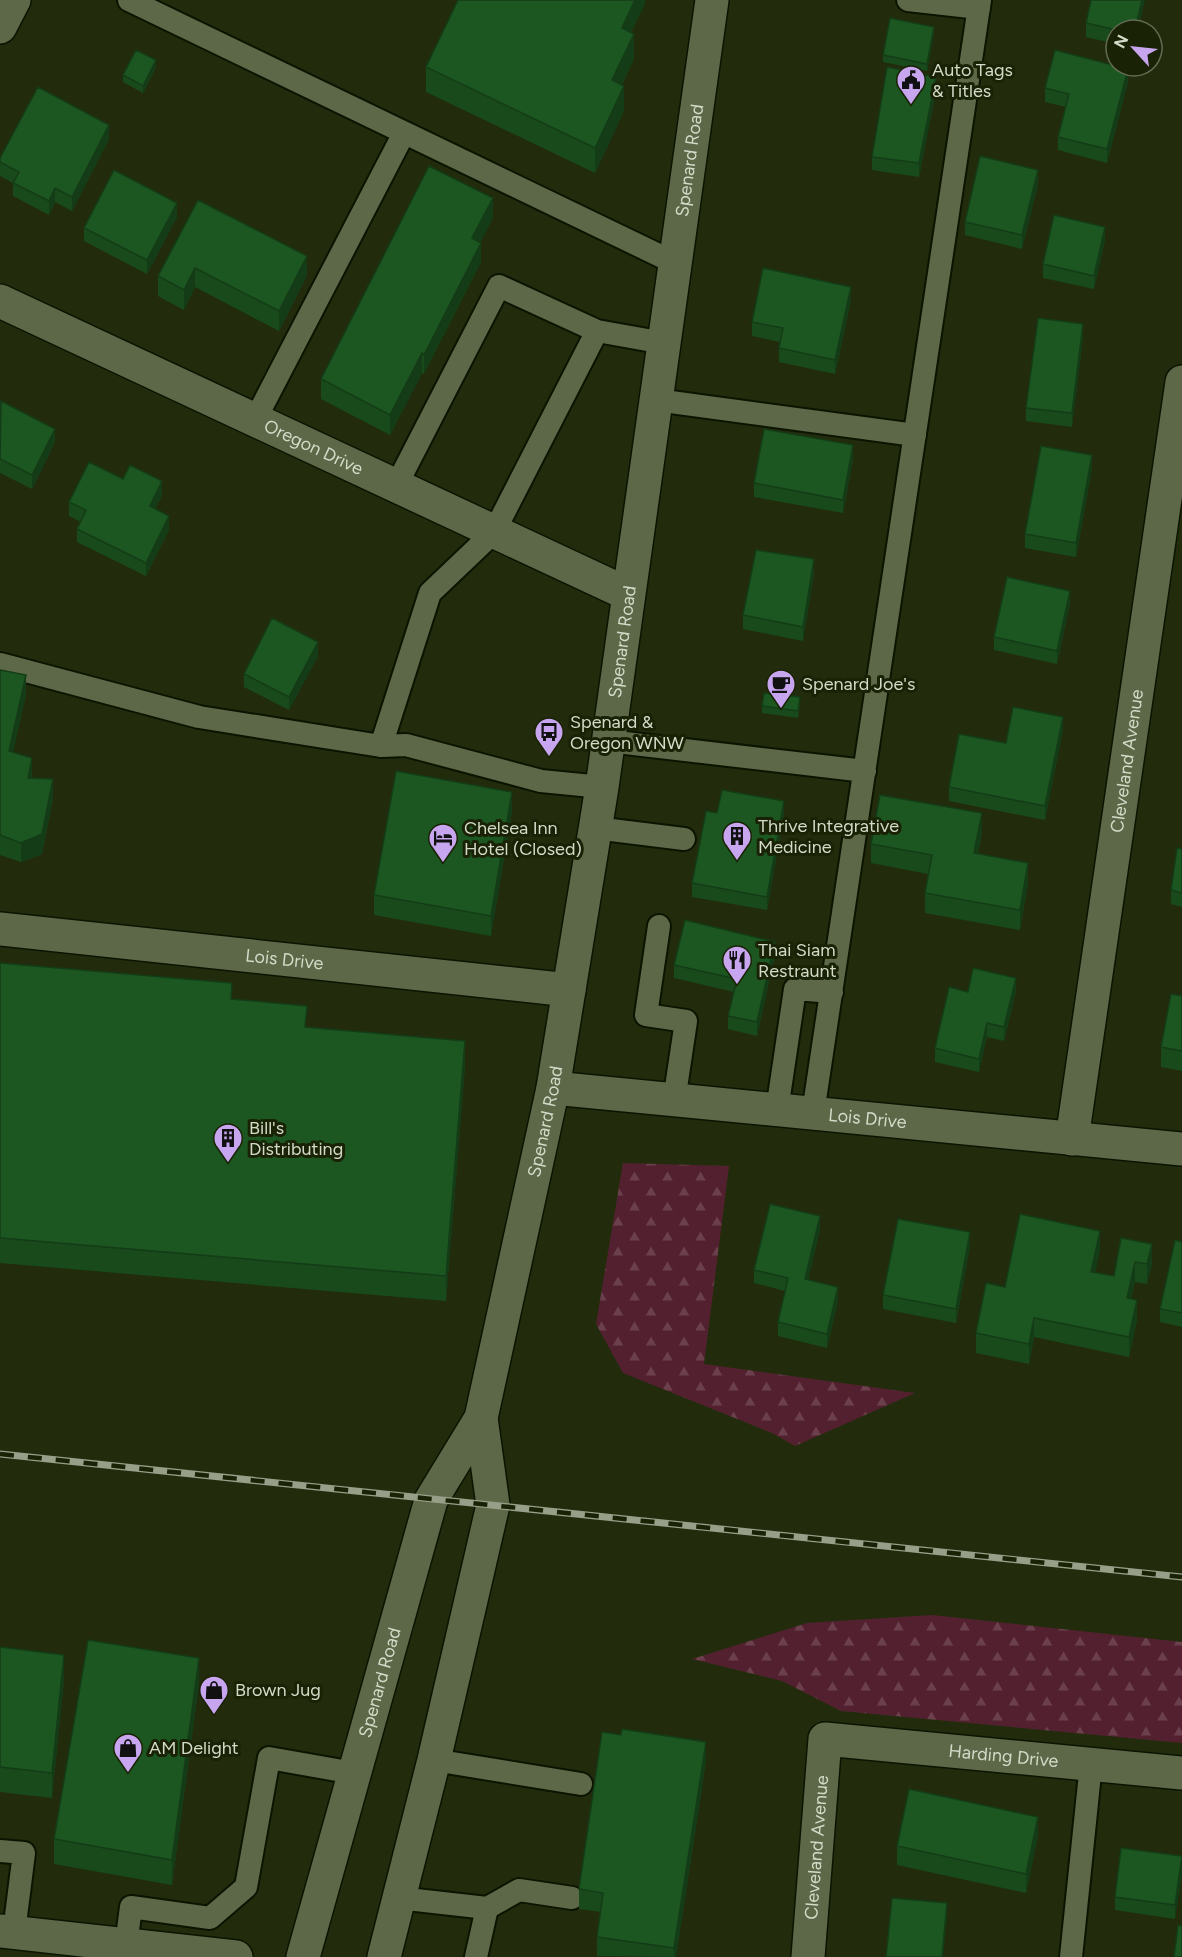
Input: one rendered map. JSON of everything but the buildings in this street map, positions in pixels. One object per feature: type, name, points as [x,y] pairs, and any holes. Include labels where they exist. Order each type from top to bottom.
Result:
[{"type":"street","points":[[0,27],[14,0]]},
{"type":"street","name":"Spenard Road","points":[[303,1957],[431,1500],[481,1418],[553,1088],[602,787],[712,0]]},
{"type":"street","name":"Oregon Drive","points":[[0,301],[628,594]]},
{"type":"street","name":"Cleveland Avenue","points":[[1072,1139],[1182,382]]},
{"type":"street","name":"Lois Drive","points":[[0,929],[569,990]]},
{"type":"street","name":"Lois Drive","points":[[553,1088],[1182,1149]]},
{"type":"street","name":"Spenard Road","points":[[384,1957],[434,1760],[493,1505],[481,1418]]},
{"type":"street","name":"Cleveland Avenue","points":[[808,1957],[825,1739]]},
{"type":"street","name":"Harding Drive","points":[[825,1739],[1182,1773]]},
{"type":"street","points":[[7,1932],[236,1957]]},
{"type":"lane","points":[[129,0],[675,262]]},
{"type":"lane","points":[[813,1113],[980,4],[908,0]]},
{"type":"lane","points":[[255,420],[404,133]]},
{"type":"lane","points":[[396,486],[499,286],[597,331],[664,343]]},
{"type":"lane","points":[[381,746],[430,593],[494,532],[597,331]]},
{"type":"lane","points":[[656,400],[915,435]]},
{"type":"lane","points":[[0,664],[200,717],[381,746],[406,745],[541,781],[602,787]]},
{"type":"lane","points":[[608,741],[864,771]]},
{"type":"lane","points":[[595,828],[684,839]]},
{"type":"lane","points":[[659,926],[646,1015],[686,1021],[674,1101]]},
{"type":"lane","points":[[777,1110],[795,989],[831,992]]},
{"type":"lane","points":[[126,1945],[131,1907],[210,1918],[246,1887],[269,1758],[354,1773]]},
{"type":"lane","points":[[434,1760],[581,1784]]},
{"type":"lane","points":[[1071,1957],[1091,1764]]},
{"type":"lane","points":[[0,1851],[24,1853],[7,1932]]},
{"type":"lane","points":[[398,1898],[488,1908],[519,1890],[572,1898]]},
{"type":"lane","points":[[476,1957],[488,1908]]},
{"type":"green space","points":[[623,1163],[729,1166],[704,1364],[915,1393],[795,1446],[772,1433],[623,1373],[596,1324]]},
{"type":"green space","points":[[932,1615],[1182,1642],[1182,1743],[841,1711],[782,1681],[692,1659],[807,1623]]},
{"type":"railway","points":[[0,1454],[1182,1577]]},
{"type":"place","name":"Auto Tags & Titles","points":[[911,106]]},
{"type":"place","name":"Spenard Joe's","points":[[781,710]]},
{"type":"place","name":"Spenard & Oregon WNW","points":[[549,758]]},
{"type":"place","name":"Thrive Integrative Medicine","points":[[737,862]]},
{"type":"place","name":"Chelsea Inn Hotel (Closed)","points":[[443,864]]},
{"type":"place","name":"Thai Siam Restraunt","points":[[737,986]]},
{"type":"place","name":"Bill's Distributing","points":[[228,1164]]},
{"type":"place","name":"Brown Jug","points":[[214,1716]]},
{"type":"place","name":"AM Delight","points":[[128,1774]]}]
